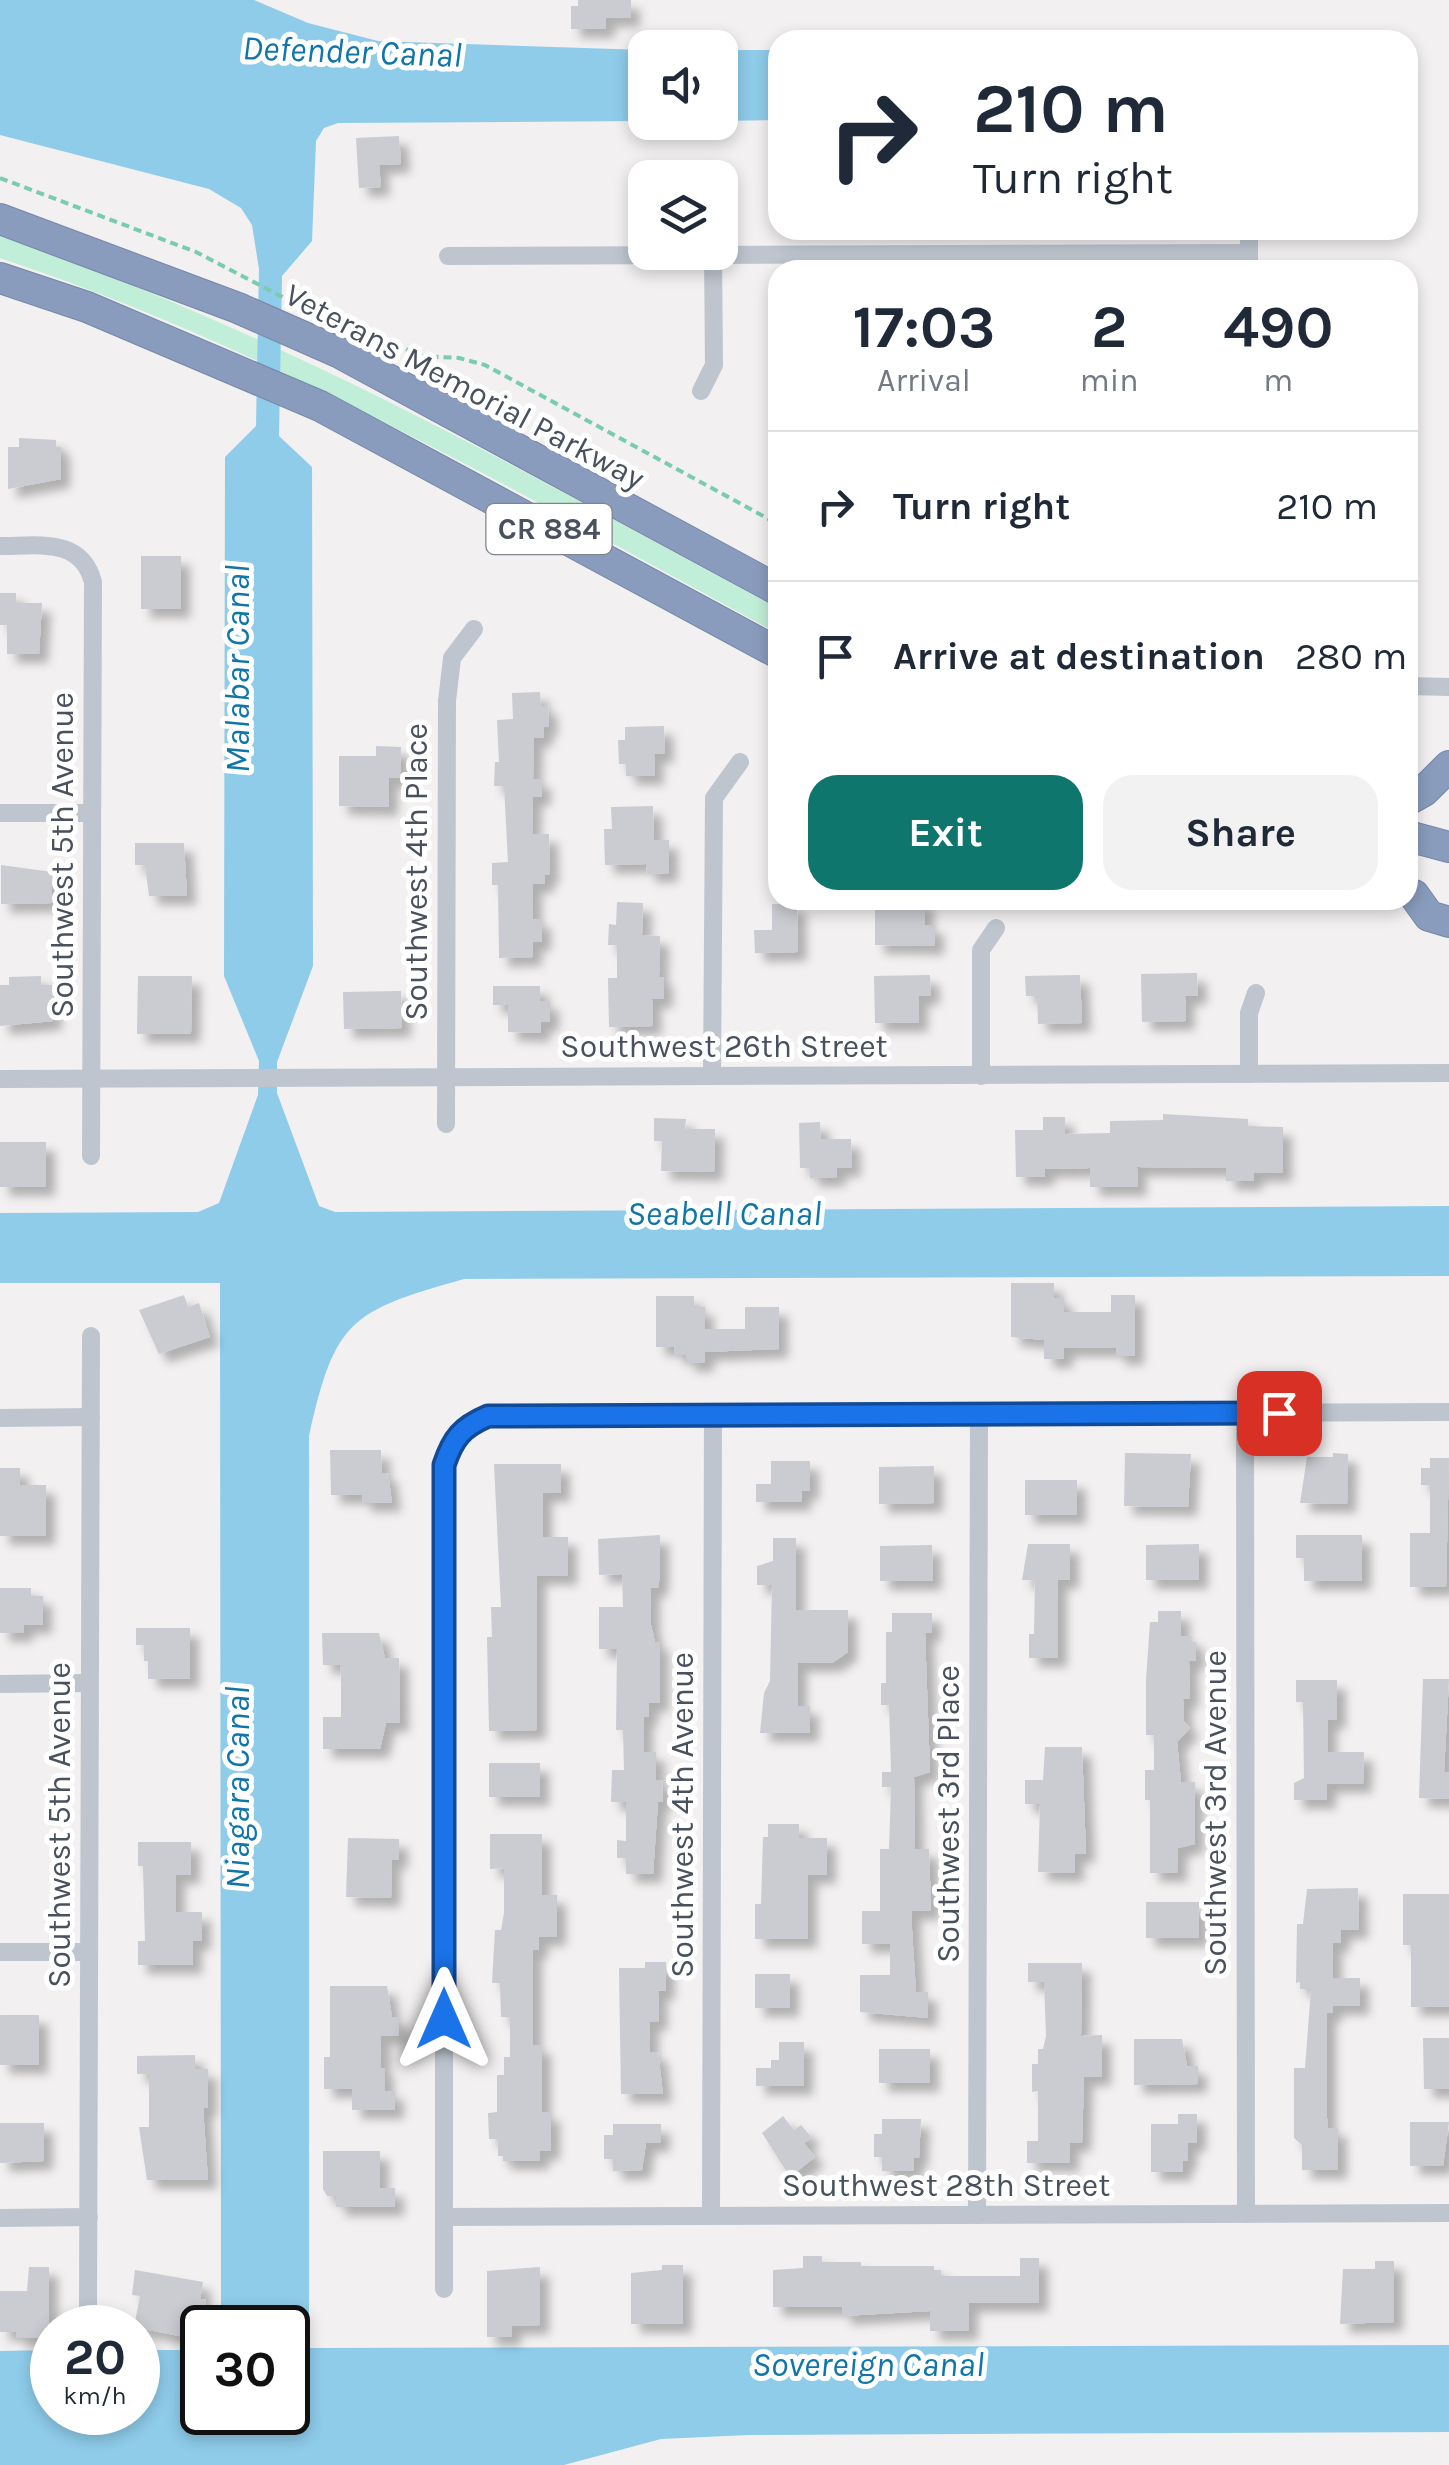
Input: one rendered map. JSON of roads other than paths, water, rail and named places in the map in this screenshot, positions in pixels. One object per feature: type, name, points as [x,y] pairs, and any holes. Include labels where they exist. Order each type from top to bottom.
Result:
[{"type":"highway","name":"Veterans Memorial Parkway","points":[[0,219],[238,308],[338,352],[768,585]]},
{"type":"highway","name":"CR 884","points":[[0,278],[87,307],[320,406],[768,648]]},
{"type":"highway","points":[[1418,794],[1449,766]]},
{"type":"highway","points":[[1418,839],[1449,847]]},
{"type":"highway","points":[[1418,896],[1449,903]]},
{"type":"highway","points":[[1418,903],[1429,916],[1449,922]]},
{"type":"street","points":[[448,256],[628,256]]},
{"type":"street","points":[[738,257],[892,260]]},
{"type":"street","points":[[701,391],[714,365],[713,270]]},
{"type":"street","name":"Southwest 5th Avenue","points":[[0,546],[53,546],[81,557],[93,582],[92,1156]]},
{"type":"street","name":"Southwest 4th Place","points":[[446,1124],[447,700],[452,658],[474,629]]},
{"type":"street","points":[[1418,686],[1449,687]]},
{"type":"street","points":[[712,1076],[714,798],[740,762]]},
{"type":"street","points":[[0,813],[92,813]]},
{"type":"street","points":[[981,1076],[981,950],[996,928]]},
{"type":"street","points":[[1249,1074],[1248,1013],[1256,994]]},
{"type":"street","name":"Southwest 26th Street","points":[[0,1079],[1449,1073]]},
{"type":"street","name":"Southwest 5th Avenue","points":[[88,2305],[91,1336]]},
{"type":"street","points":[[444,2289],[444,1465],[452,1442],[467,1425],[488,1416],[1449,1412]]},
{"type":"street","name":"Southwest 3rd Avenue","points":[[1246,1413],[1246,2214]]},
{"type":"street","name":"Southwest 3rd Place","points":[[978,2215],[979,1414]]},
{"type":"street","name":"Southwest 4th Avenue","points":[[711,2216],[713,1415]]},
{"type":"street","points":[[0,1418],[90,1417]]},
{"type":"street","points":[[0,1684],[89,1683]]},
{"type":"street","points":[[0,1952],[88,1952]]},
{"type":"street","name":"Southwest 28th Street","points":[[444,2217],[1449,2213]]},
{"type":"street","points":[[0,2218],[88,2217]]},
{"type":"water","points":[[0,0],[254,0],[308,23],[378,41],[628,49],[628,121],[338,123],[324,128],[316,141],[312,241],[282,276],[279,436],[312,467],[313,966],[277,1062],[277,1093],[319,1206],[335,1212],[1449,1206],[1449,1276],[464,1279],[395,1301],[354,1326],[339,1344],[328,1367],[309,1436],[309,2305],[221,2305],[220,1283],[0,1283],[0,1213],[198,1212],[219,1203],[258,1095],[259,1061],[224,976],[225,457],[256,426],[259,269],[252,225],[241,208],[209,189],[0,135]]},
{"type":"water","points":[[738,50],[768,50],[768,120],[738,121]]},
{"type":"water","name":"Sovereign Canal","points":[[1449,2345],[1449,2432],[748,2435],[661,2439],[564,2465],[0,2465],[0,2351],[30,2350],[30,2435],[160,2435],[160,2350],[180,2350],[180,2435],[310,2435],[310,2348]]},
{"type":"water label","name":"Defender Canal","points":[[352,51]]},
{"type":"water label","name":"Malabar Canal","points":[[237,669]]},
{"type":"water label","name":"Seabell Canal","points":[[724,1213]]},
{"type":"water label","name":"Niagara Canal","points":[[237,1788]]}]
